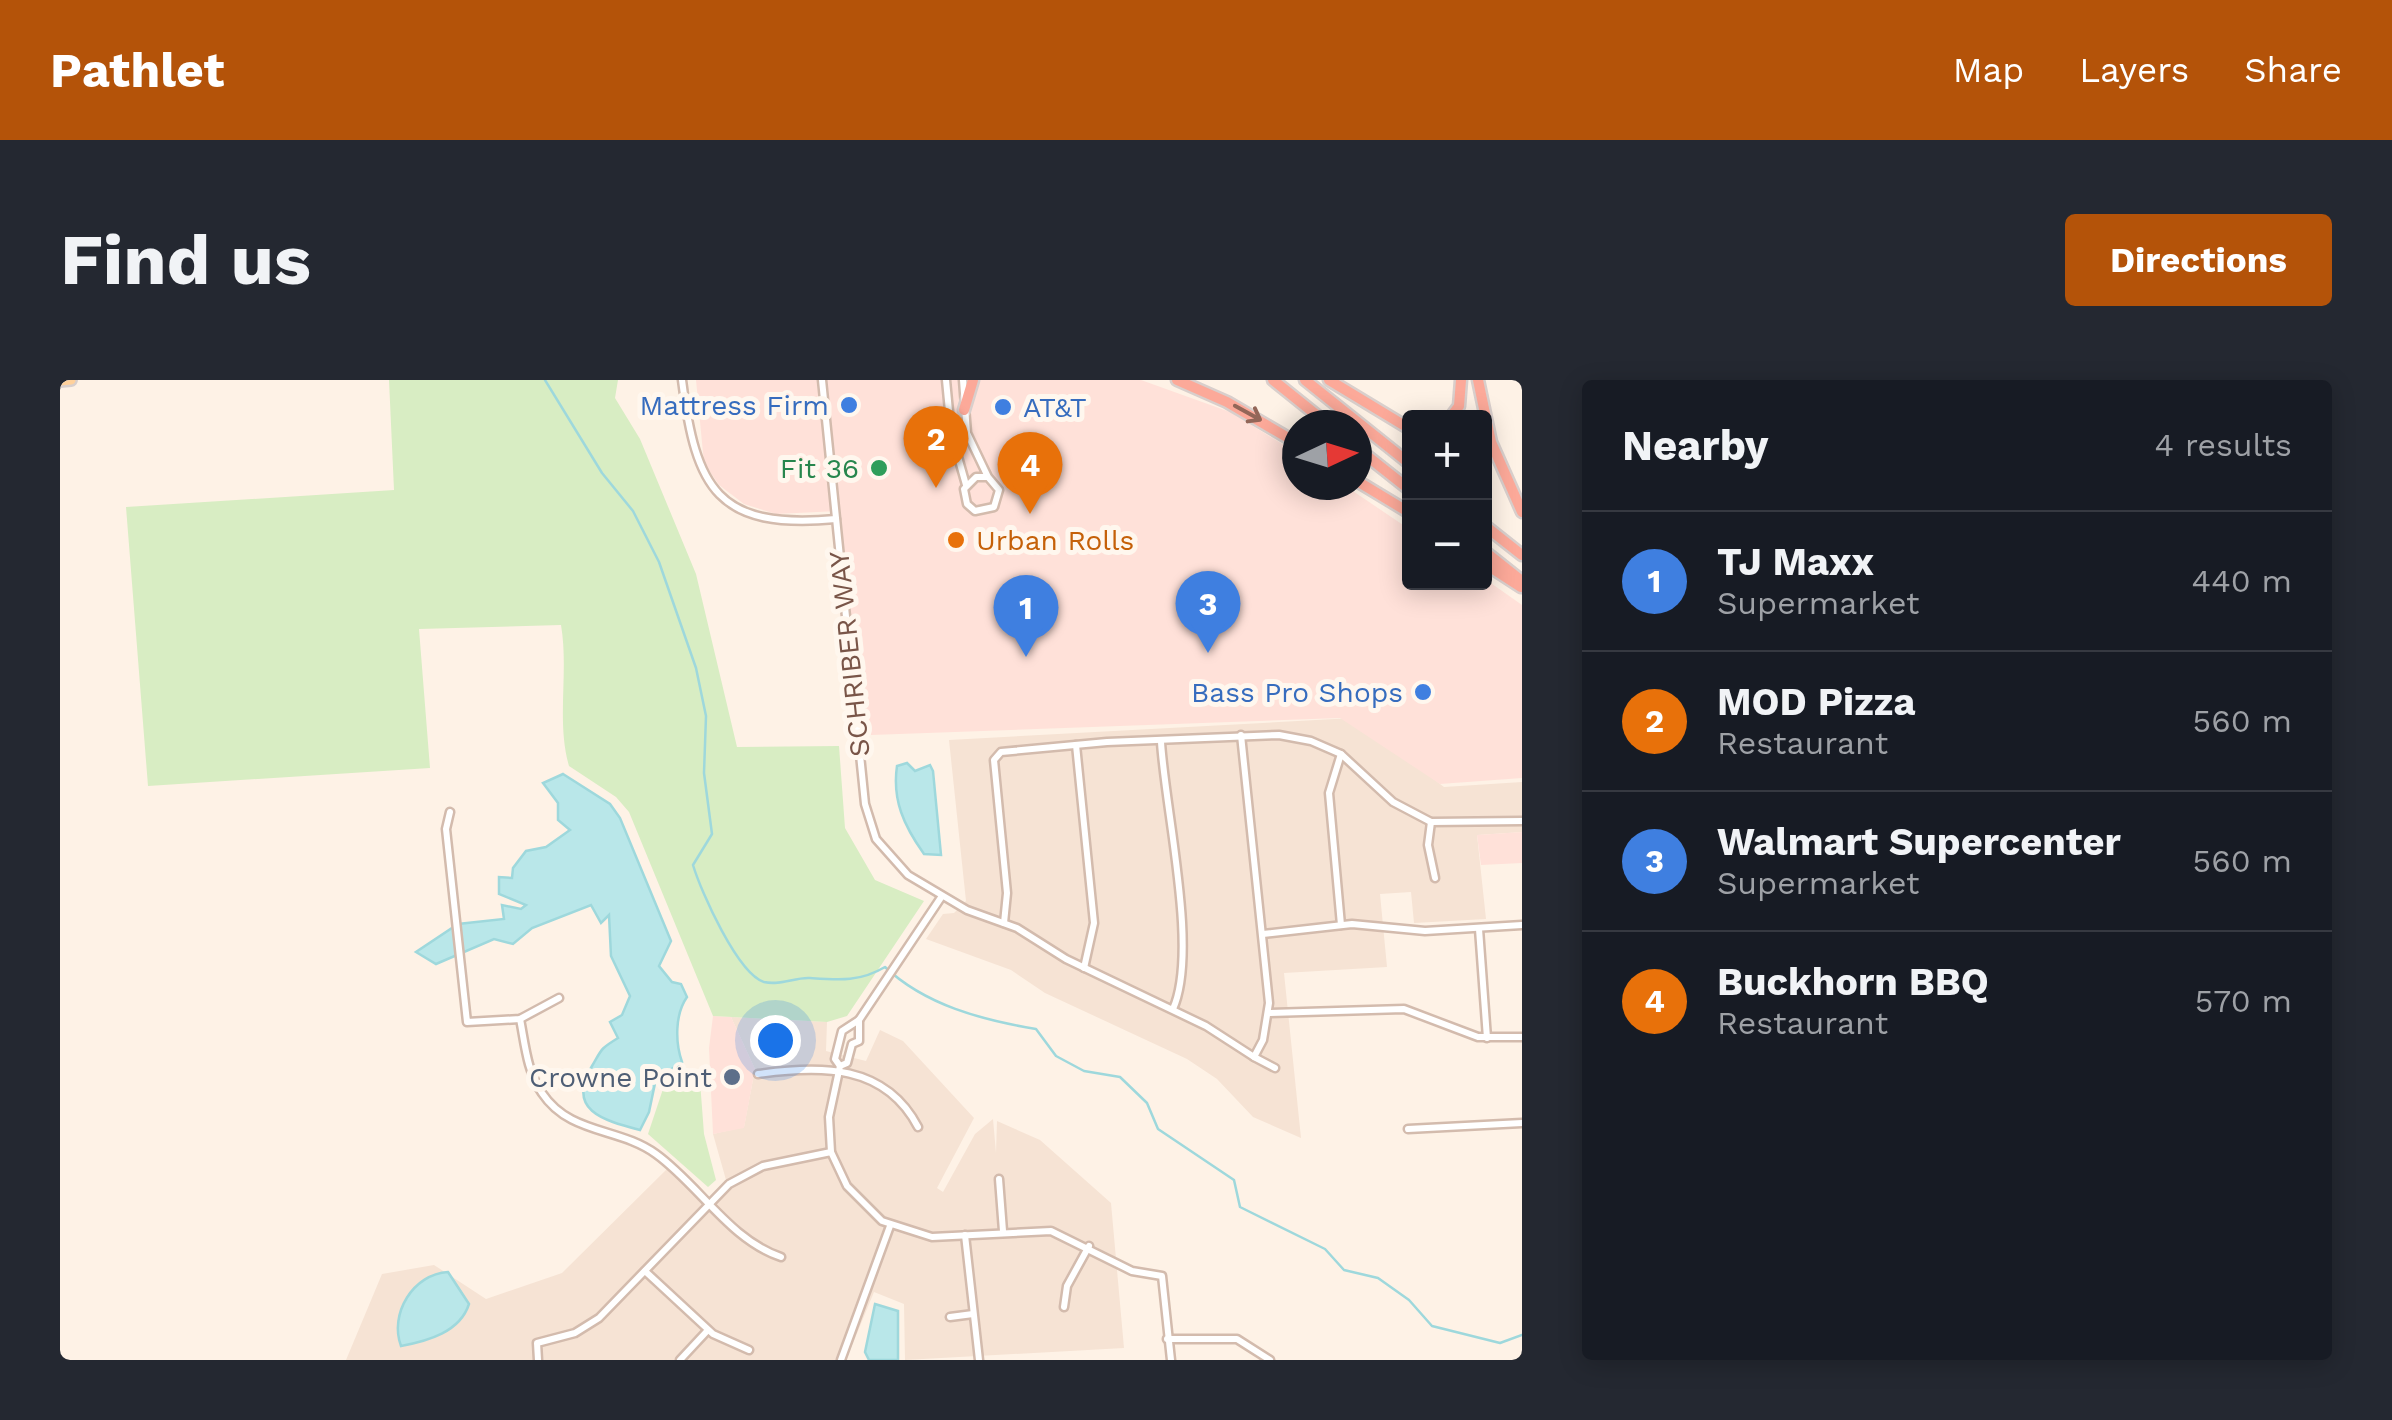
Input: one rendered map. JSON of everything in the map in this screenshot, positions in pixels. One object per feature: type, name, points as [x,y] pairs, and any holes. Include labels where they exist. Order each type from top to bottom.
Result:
[{"type":"highway","points":[[964,410],[973,380]]},
{"type":"highway","points":[[1178,380],[1228,402],[1282,434]]},
{"type":"highway","points":[[1273,380],[1310,410]]},
{"type":"highway","points":[[1305,380],[1402,458]]},
{"type":"highway","points":[[1330,380],[1402,424]]},
{"type":"highway","points":[[1454,410],[1462,396],[1461,380]]},
{"type":"highway","points":[[1478,380],[1497,460],[1522,512]]},
{"type":"highway","points":[[1372,460],[1402,484]]},
{"type":"highway","points":[[1372,490],[1402,509]]},
{"type":"highway","points":[[1492,531],[1522,555]]},
{"type":"highway","points":[[1492,557],[1522,584]]},
{"type":"highway","points":[[1492,567],[1522,584]]},
{"type":"main road","points":[[60,381],[71,380]]},
{"type":"street","points":[[682,380],[692,448],[703,473],[725,500],[771,520],[836,519]]},
{"type":"street","name":"SCHRIBER WAY","points":[[822,380],[870,825],[895,864],[942,896],[1173,1009],[1275,1068]]},
{"type":"street","points":[[946,380],[951,432],[966,484],[963,494],[970,508],[990,510],[997,503],[999,490],[988,477],[967,433],[963,380]]},
{"type":"street","points":[[966,484],[976,477],[988,477]]},
{"type":"street","points":[[1241,735],[1268,1013],[1254,1057]]},
{"type":"street","points":[[1004,923],[1008,893],[994,760],[1001,752],[1241,735],[1299,738],[1341,754],[1393,802],[1431,822],[1522,821]]},
{"type":"street","points":[[1161,742],[1182,948],[1181,985],[1173,1009]]},
{"type":"street","points":[[1076,745],[1094,924],[1084,968]]},
{"type":"street","points":[[1340,925],[1329,794],[1341,754]]},
{"type":"street","points":[[450,812],[446,829],[467,1022],[520,1019],[559,998]]},
{"type":"street","points":[[1431,822],[1428,846],[1435,878]]},
{"type":"street","points":[[840,1068],[835,1060],[842,1030],[859,1020],[942,896]]},
{"type":"street","points":[[1262,934],[1340,925],[1425,931],[1522,924]]},
{"type":"street","points":[[1479,929],[1487,1038]]},
{"type":"street","points":[[1268,1013],[1404,1009],[1487,1038],[1522,1037]]},
{"type":"street","points":[[520,1019],[529,1068],[541,1092],[558,1112],[578,1125],[656,1154],[761,1248],[782,1257]]},
{"type":"street","points":[[852,1044],[859,1041],[859,1020]]},
{"type":"street","points":[[841,1038],[852,1044]]},
{"type":"street","points":[[852,1044],[847,1063],[840,1068],[829,1118],[831,1152],[846,1186],[868,1210],[890,1226],[922,1236],[1051,1231],[1089,1246],[1132,1271],[1162,1276],[1171,1360]]},
{"type":"street","points":[[758,1074],[812,1067],[840,1068],[884,1086],[918,1127]]},
{"type":"street","points":[[1408,1129],[1522,1123]]},
{"type":"street","points":[[538,1360],[537,1343],[587,1326],[708,1203],[752,1170],[831,1152]]},
{"type":"street","points":[[999,1178],[1004,1231]]},
{"type":"street","points":[[840,1360],[890,1226]]},
{"type":"street","points":[[965,1235],[979,1360]]},
{"type":"street","points":[[1064,1307],[1067,1286],[1089,1246]]},
{"type":"street","points":[[644,1271],[708,1330],[749,1350]]},
{"type":"street","points":[[950,1317],[973,1314]]},
{"type":"street","points":[[680,1360],[708,1330]]},
{"type":"street","points":[[1167,1338],[1237,1339],[1270,1360]]},
{"type":"shaded area","points":[[696,380],[1141,380],[1230,412],[1282,444],[1282,500],[1366,500],[1402,524],[1402,590],[1492,590],[1492,584],[1522,605],[1522,778],[1440,784],[1340,718],[871,735],[862,720],[838,511],[776,514],[744,504],[719,485],[704,463]]},
{"type":"shaded area","points":[[1353,718],[1444,787],[1522,782],[1522,832],[1477,835],[1486,919],[1414,923],[1411,892],[1380,894],[1387,967],[1284,973],[1301,1138],[1253,1117],[1217,1079],[1187,1059],[1045,993],[1011,970],[926,939],[943,914],[954,913],[966,901],[949,740]]},
{"type":"shaded area","points":[[1522,832],[1522,863],[1481,865],[1477,835]]},
{"type":"shaded area","name":"Crowne Point","points":[[713,1016],[731,1017],[755,1069],[744,1128],[713,1134],[709,1048]]},
{"type":"shaded area","name":"Crowne Point","points":[[731,1017],[827,1022],[826,1051],[866,1061],[880,1030],[903,1041],[974,1118],[937,1188],[943,1192],[975,1134],[993,1119],[996,1153],[997,1121],[1040,1140],[1111,1203],[1124,1348],[905,1360],[904,1304],[874,1292],[846,1360],[346,1360],[382,1274],[434,1265],[486,1299],[562,1273],[668,1168],[708,1205],[728,1187],[713,1134],[744,1127],[755,1069]]},
{"type":"green space","points":[[389,380],[618,380],[615,398],[640,439],[696,574],[737,747],[839,746],[845,828],[875,880],[924,901],[847,1016],[827,1022],[713,1016],[629,812],[616,797],[569,766],[563,732],[561,625],[419,629],[430,768],[148,786],[126,507],[394,490]]},
{"type":"green space","points":[[700,1081],[704,1134],[716,1180],[708,1187],[648,1134],[665,1083]]},
{"type":"water","points":[[907,763],[915,771],[930,765],[933,771],[941,855],[924,854],[901,812],[896,790],[897,766]]},
{"type":"water","points":[[563,774],[610,804],[620,818],[671,941],[659,966],[672,982],[681,984],[687,997],[677,1028],[682,1062],[667,1072],[658,1069],[649,1112],[640,1130],[601,1117],[586,1103],[583,1093],[600,1053],[618,1038],[610,1022],[622,1015],[630,996],[611,956],[609,915],[601,923],[591,905],[532,928],[513,944],[494,939],[436,964],[416,952],[458,924],[504,919],[502,905],[521,909],[526,905],[499,894],[499,877],[512,878],[513,868],[526,851],[546,847],[570,830],[558,820],[558,803],[543,783]]},
{"type":"water","points":[[448,1272],[469,1304],[465,1314],[442,1334],[401,1346],[398,1321],[407,1298],[424,1280]]},
{"type":"water","points":[[875,1304],[898,1311],[898,1360],[869,1360],[865,1352]]},
{"type":"waterway","points":[[545,380],[602,473],[633,511],[659,562],[696,668],[706,716],[704,773],[712,834],[693,865],[722,931],[754,976],[770,983],[804,978],[849,979],[885,967],[918,991],[955,1009],[1036,1029],[1056,1056],[1084,1071],[1120,1077],[1147,1103],[1158,1129],[1234,1180],[1240,1207],[1325,1249],[1344,1270],[1378,1278],[1409,1300],[1432,1326],[1500,1343],[1522,1335]]},
{"type":"place","name":"Mattress Firm","points":[[849,405]]},
{"type":"place","name":"AT&T","points":[[1003,407]]},
{"type":"place","name":"Fit 36","points":[[879,468]]},
{"type":"place","name":"MOD Pizza","points":[[936,488]]},
{"type":"place","name":"Buckhorn BBQ","points":[[1030,514]]},
{"type":"place","name":"Urban Rolls","points":[[956,540]]},
{"type":"place","name":"Walmart Supercenter","points":[[1208,653]]},
{"type":"place","name":"TJ Maxx","points":[[1026,657]]},
{"type":"place","name":"Bass Pro Shops","points":[[1423,692]]},
{"type":"place","name":"Crowne Point","points":[[732,1077]]}]
